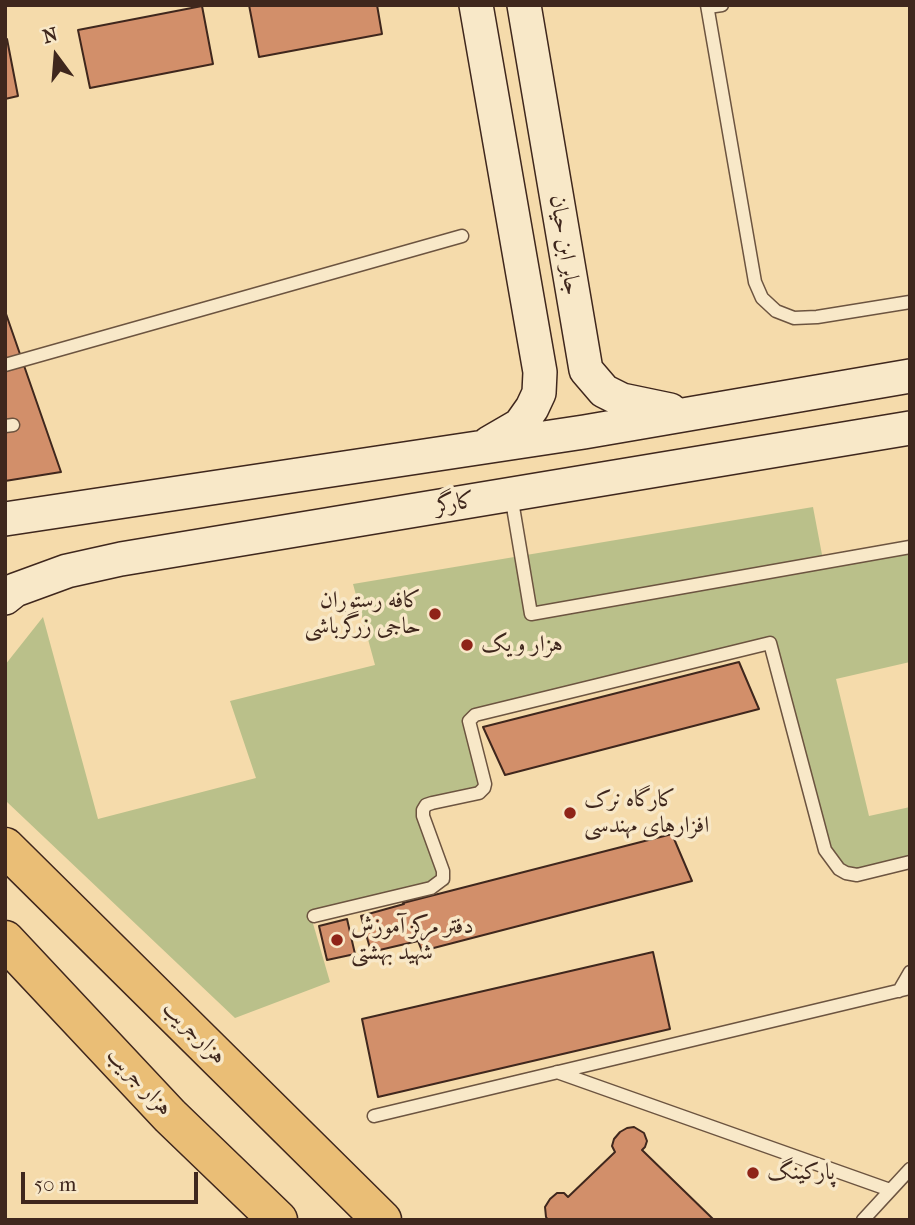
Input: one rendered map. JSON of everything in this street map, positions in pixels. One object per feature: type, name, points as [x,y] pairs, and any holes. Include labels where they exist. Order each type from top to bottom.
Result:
[{"type":"main road","name":"جابر ابن حیان","points":[[476,5],[540,372],[539,393],[520,425],[480,448]]},
{"type":"main road","name":"جابر ابن حیان","points":[[524,5],[586,369],[604,391],[622,400],[689,414]]},
{"type":"main road","points":[[537,359],[551,368],[568,367],[579,355],[581,344]]},
{"type":"main road","points":[[5,519],[584,432],[910,376]]},
{"type":"main road","points":[[737,457],[791,436],[910,413]]},
{"type":"main road","name":"کارگر","points":[[5,598],[15,590],[67,571],[121,559],[910,429]]},
{"type":"main road","points":[[294,477],[300,530]]},
{"type":"main road","name":"هزارجریب","points":[[5,846],[382,1220]]},
{"type":"main road","name":"هزار جریب","points":[[5,940],[170,1116],[278,1220]]},
{"type":"lane","points":[[722,5],[708,6],[755,282],[762,298],[776,311],[794,318],[817,317],[910,302]]},
{"type":"lane","points":[[5,365],[462,236]]},
{"type":"lane","points":[[511,495],[531,614],[910,547]]},
{"type":"lane","points":[[314,916],[431,888],[443,878],[423,810],[426,805],[479,793],[484,788],[469,721],[475,715],[771,643],[825,850],[839,869],[857,875],[910,862]]},
{"type":"lane","points":[[374,1116],[904,989],[910,972]]},
{"type":"lane","points":[[557,1072],[890,1190]]},
{"type":"lane","points":[[863,1220],[910,1169]]},
{"type":"green space","points":[[813,507],[823,560],[910,544],[910,662],[836,679],[869,816],[910,807],[910,860],[847,872],[825,847],[772,641],[470,719],[488,792],[428,807],[449,885],[312,920],[330,982],[235,1018],[7,802],[5,797],[5,665],[43,617],[98,819],[256,778],[230,701],[375,665],[353,584]]},
{"type":"building","points":[[249,5],[377,5],[382,34],[259,57]]},
{"type":"building","points":[[202,6],[213,64],[90,88],[78,30]]},
{"type":"building","points":[[5,39],[18,96],[5,99]]},
{"type":"building","points":[[5,311],[61,472],[5,481]]},
{"type":"building","points":[[739,662],[759,709],[505,775],[483,727]]},
{"type":"building","points":[[672,834],[692,881],[422,951],[418,941],[371,952],[361,916]]},
{"type":"building","name":"دفتر مرکز آموزش شهید بهشتی","points":[[347,919],[355,954],[327,960],[319,926]]},
{"type":"building","points":[[653,952],[670,1029],[378,1097],[362,1019]]},
{"type":"building","points":[[634,1127],[644,1133],[647,1141],[642,1150],[713,1219],[726,1220],[548,1220],[545,1207],[550,1199],[557,1193],[564,1193],[568,1197],[615,1152],[612,1146],[620,1132]]},
{"type":"place","name":"کافه رستوران حاجی زرگرباشی","points":[[435,614]]},
{"type":"place","name":"هزار و یک","points":[[467,645]]},
{"type":"place","name":"کارگاه نرک افزارهای مهندسی","points":[[570,813]]},
{"type":"place","name":"دفتر مرکز آموزش شهید بهشتی","points":[[337,940]]},
{"type":"place","name":"پارکینگ","points":[[753,1173]]}]
